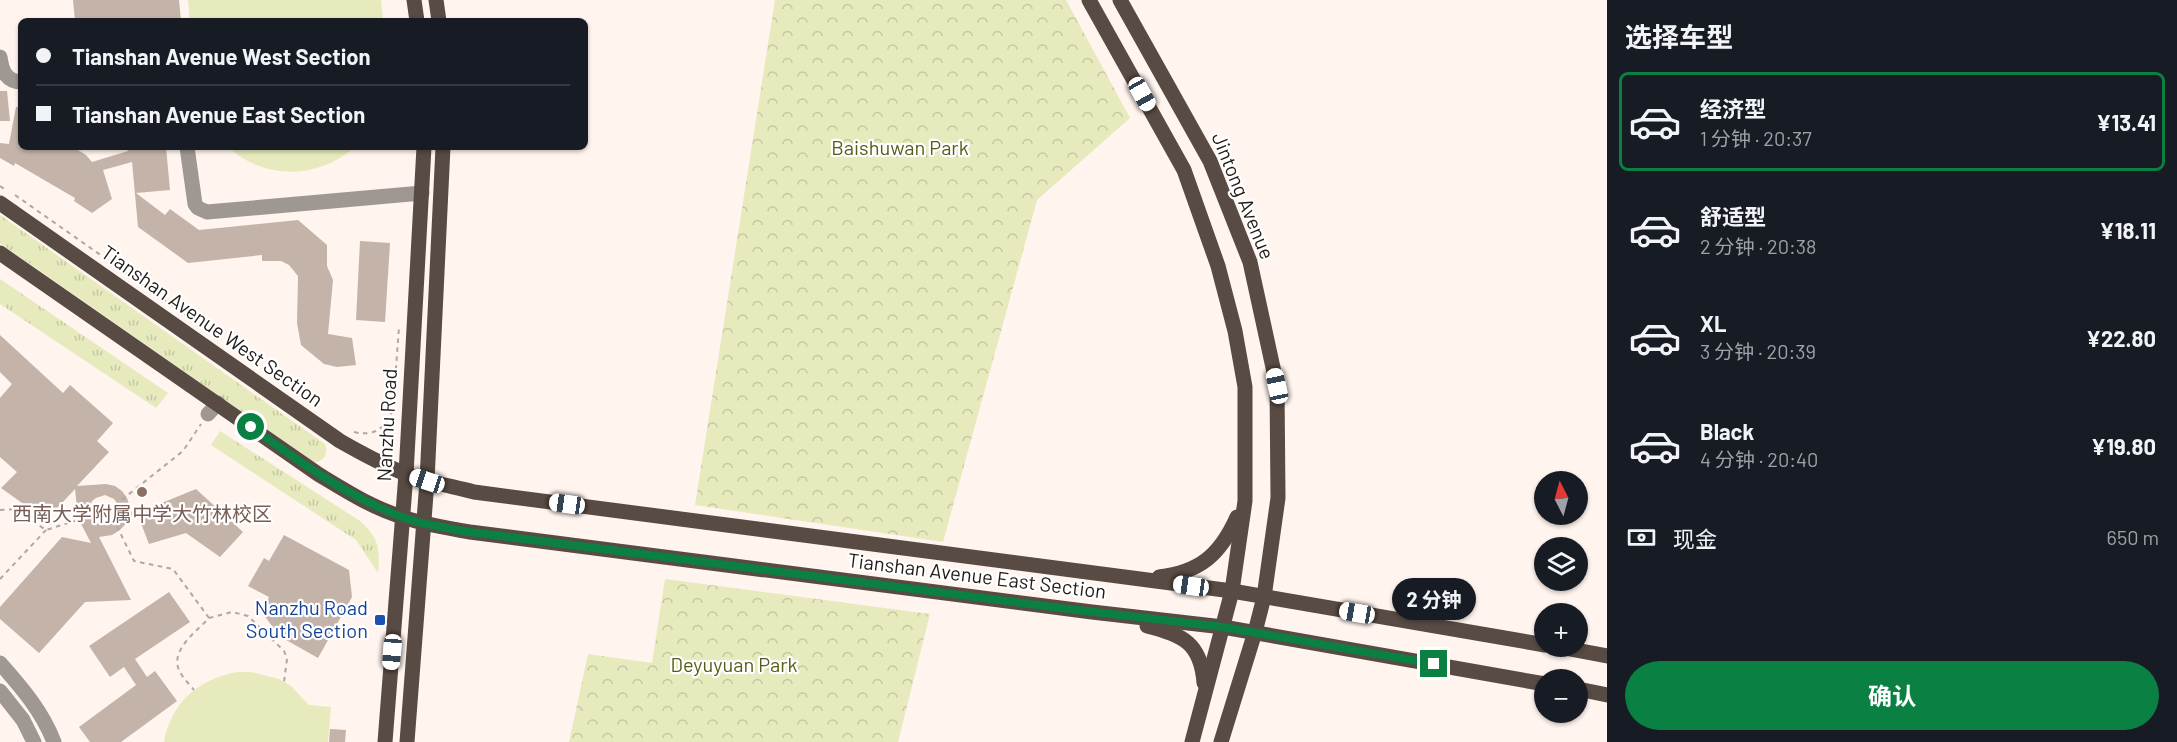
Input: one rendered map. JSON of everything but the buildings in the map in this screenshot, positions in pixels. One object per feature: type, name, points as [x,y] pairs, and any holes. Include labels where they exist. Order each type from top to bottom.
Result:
[{"type":"main road","points":[[414,0],[417,18]]},
{"type":"main road","points":[[436,0],[439,18]]},
{"type":"main road","points":[[1089,0],[1184,170],[1218,266],[1235,331],[1245,387],[1245,501],[1232,591],[1192,742]]},
{"type":"main road","name":"Jintong Avenue","points":[[1120,0],[1210,161],[1250,262],[1277,386],[1278,498],[1264,597],[1221,742]]},
{"type":"main road","name":"Nanzhu Road","points":[[385,742],[406,474],[424,150]]},
{"type":"main road","points":[[407,742],[427,481],[443,150]]},
{"type":"main road","name":"Tianshan Avenue West Section","points":[[0,203],[339,441],[406,474]]},
{"type":"main road","points":[[0,253],[213,409],[359,498],[402,518]]},
{"type":"main road","name":"Tianshan Avenue East Section","points":[[406,474],[474,492],[1232,591],[1534,643]]},
{"type":"main road","points":[[1130,578],[1177,574],[1194,569],[1210,558],[1222,544],[1231,531],[1245,501]]},
{"type":"main road","name":"Tianshan Avenue East Section","points":[[402,518],[470,532],[1223,627],[1534,682]]},
{"type":"main road","points":[[1092,612],[1167,631],[1184,638],[1194,648],[1200,659],[1204,694]]},
{"type":"main road","points":[[1588,652],[1607,656]]},
{"type":"main road","points":[[1588,691],[1607,695]]},
{"type":"street","points":[[0,57],[4,73],[13,81],[18,82]]},
{"type":"street","points":[[187,150],[195,204],[207,212],[422,193]]},
{"type":"street","points":[[0,663],[38,710],[54,742]]},
{"type":"street","points":[[0,691],[22,720],[34,742]]},
{"type":"path","points":[[0,186],[41,212],[223,341]]},
{"type":"path","points":[[347,429],[372,434],[380,430],[390,418],[393,409],[399,326]]},
{"type":"path","points":[[0,579],[46,530],[109,510],[183,452],[213,409]]},
{"type":"path","points":[[0,510],[15,509],[46,530]]},
{"type":"path","points":[[109,510],[134,561],[173,569],[209,618]]},
{"type":"path","points":[[194,690],[180,671],[177,661],[178,652],[209,618],[232,612],[248,616],[284,651],[287,659],[284,682]]},
{"type":"green space","points":[[188,0],[381,0],[383,18],[190,18]]},
{"type":"green space","name":"Baishuwan Park","points":[[775,0],[1066,0],[1130,118],[1037,200],[943,542],[695,505]]},
{"type":"green space","points":[[232,150],[351,150],[325,165],[292,172],[258,166]]},
{"type":"green space","points":[[0,215],[325,444],[325,456],[314,462],[0,243]]},
{"type":"green space","points":[[0,279],[168,393],[156,408],[0,304]]},
{"type":"green space","points":[[220,431],[360,521],[375,538],[379,557],[378,573],[356,540],[211,445]]},
{"type":"green space","name":"Deyuyuan Park","points":[[665,579],[930,614],[898,742],[569,742],[588,654],[652,663]]},
{"type":"green space","points":[[237,672],[251,672],[279,679],[291,686],[309,705],[331,707],[328,742],[164,742],[173,716],[188,695],[210,680]]},
{"type":"place","name":"西南大学附属中学大竹林校区","points":[[142,492]]},
{"type":"place","name":"Nanzhu Road South Section","points":[[380,620]]},
{"type":"route","points":[[251,427],[318,474],[359,498],[402,518],[424,524],[470,532],[1223,627],[1434,664]]}]
